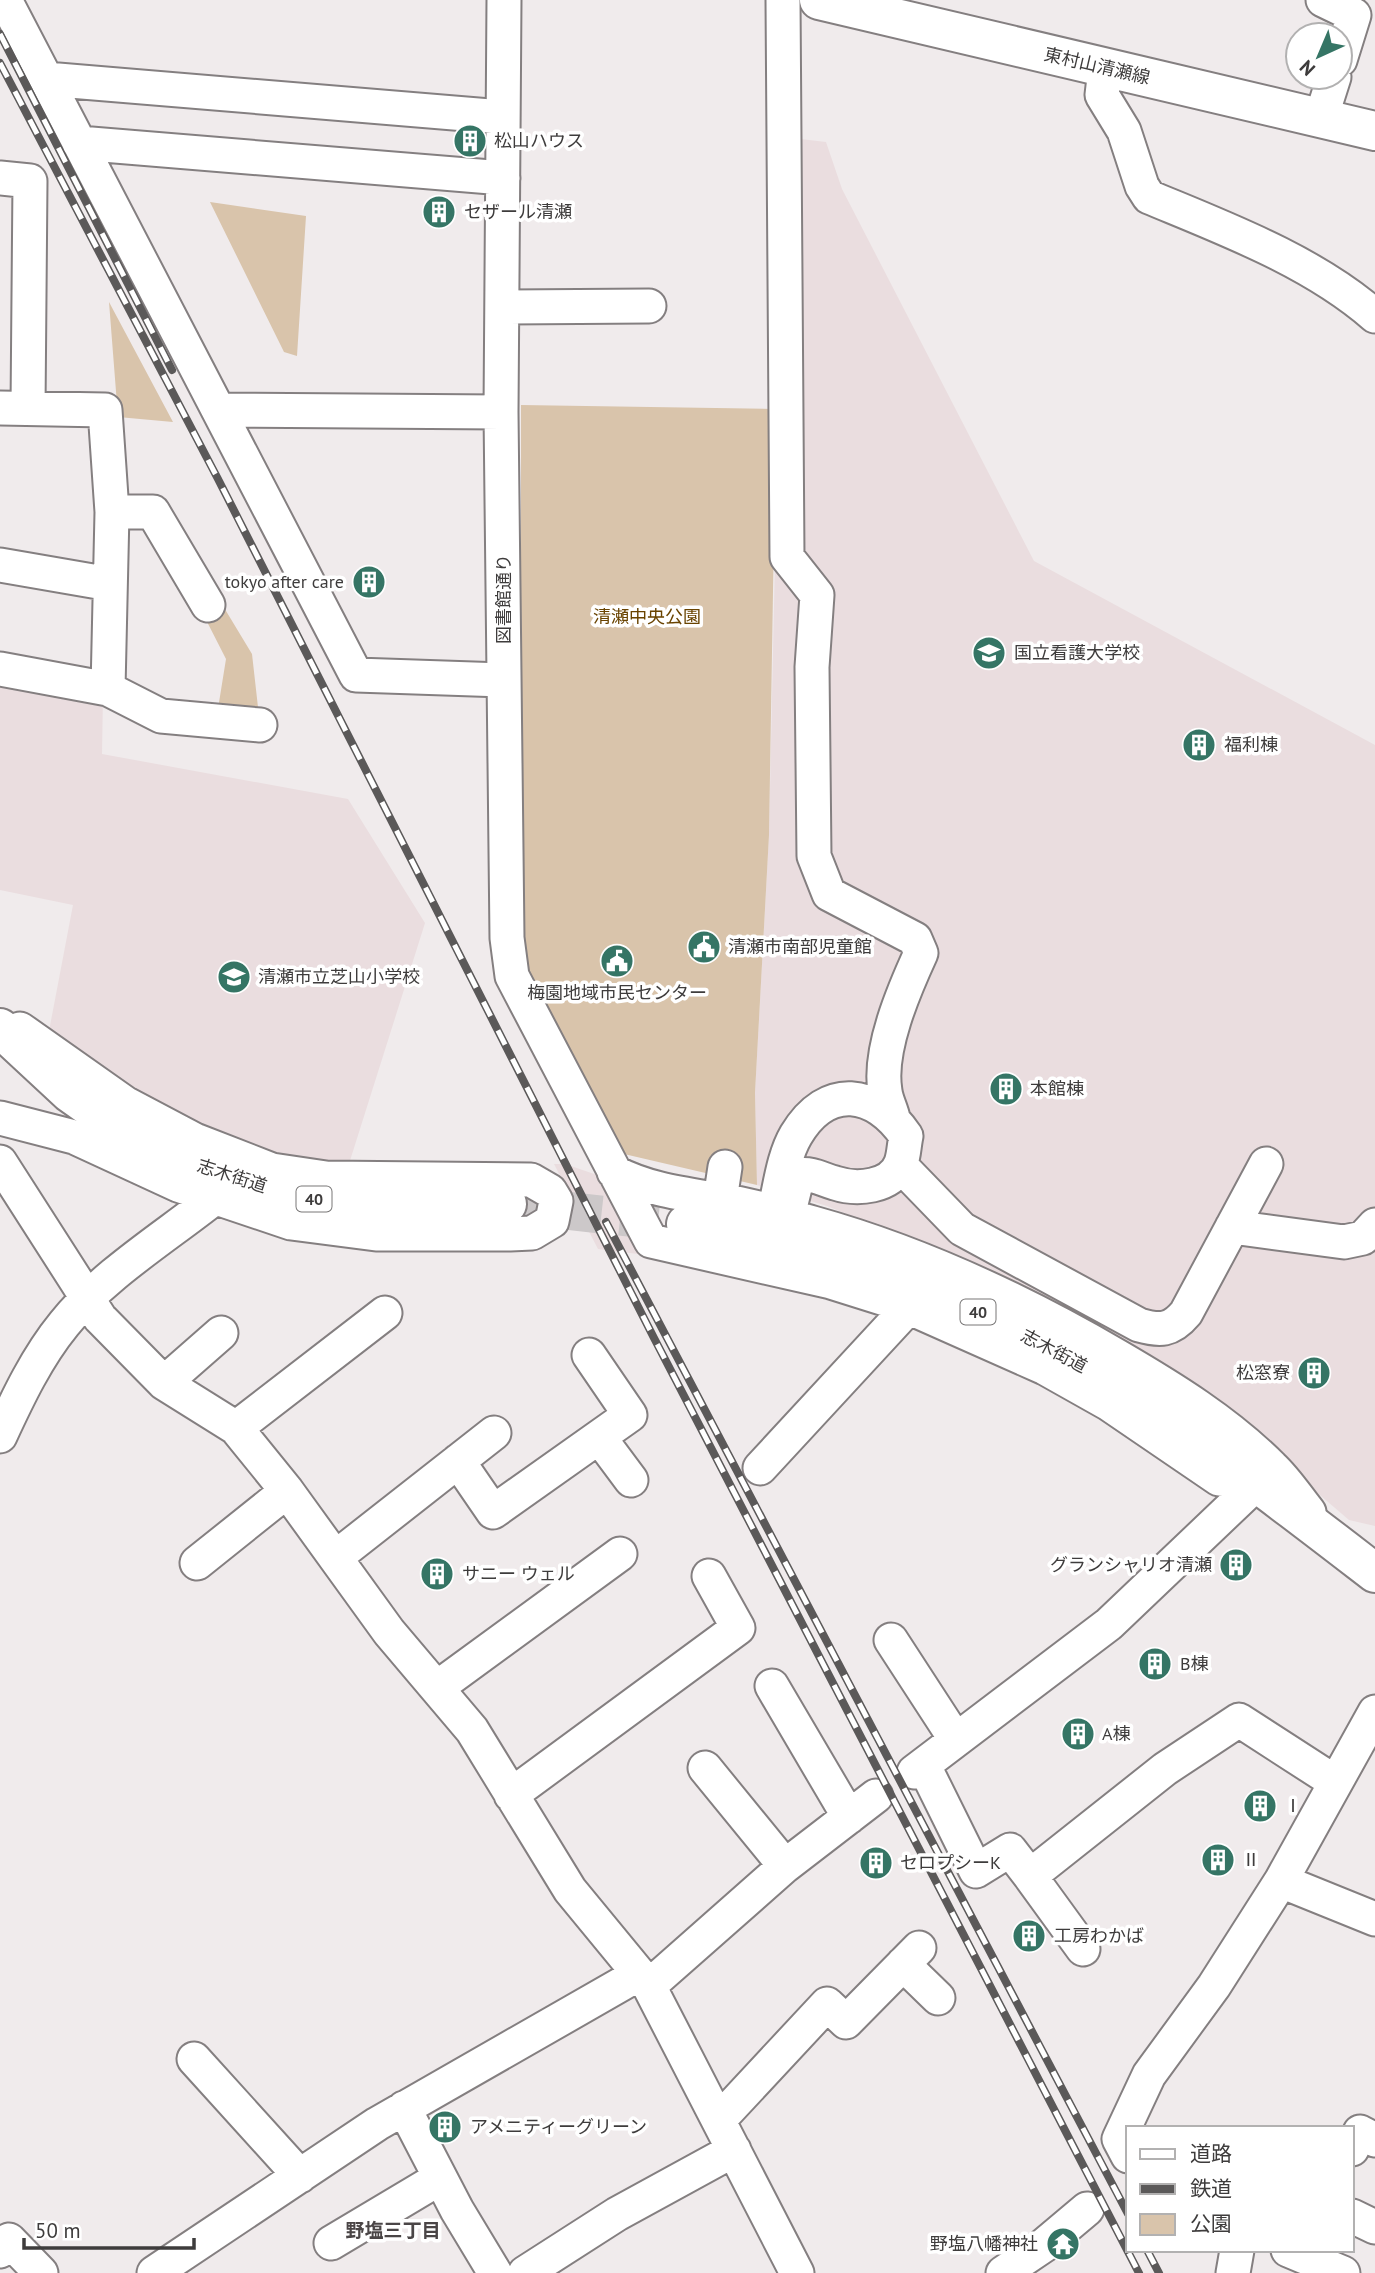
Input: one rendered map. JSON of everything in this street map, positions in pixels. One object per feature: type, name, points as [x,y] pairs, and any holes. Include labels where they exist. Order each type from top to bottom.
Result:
[{"type":"main road","name":"東村山清瀬線","points":[[819,0],[1375,131]]},
{"type":"main road","name":"志木街道","points":[[0,1028],[70,1093],[132,1137],[190,1163],[251,1185],[317,1200],[507,1204]]},
{"type":"main road","name":"志木街道","points":[[686,1224],[765,1240],[839,1260],[916,1285],[993,1318],[1123,1388],[1331,1540],[1371,1566]]},
{"type":"street","points":[[5,0],[356,675],[503,680]]},
{"type":"street","name":"図書館通り","points":[[504,0],[501,412],[503,680],[510,963],[512,976],[557,1044],[614,1172],[646,1232]]},
{"type":"street","points":[[781,1214],[799,1175],[813,1174],[858,1188],[881,1183],[900,1166],[906,1136],[893,1118],[884,1090],[886,1057],[902,993],[921,953],[915,939],[829,894],[814,856],[812,667],[817,595],[787,557],[783,0]]},
{"type":"street","points":[[1323,0],[1359,8]]},
{"type":"street","points":[[1105,69],[1102,95],[1124,131],[1142,186],[1149,197],[1267,246],[1347,291],[1375,316]]},
{"type":"street","points":[[46,79],[502,117]]},
{"type":"street","points":[[1321,118],[1330,91]]},
{"type":"street","points":[[79,143],[503,178]]},
{"type":"street","points":[[0,178],[30,181],[14,408],[105,410],[112,512],[108,689]]},
{"type":"street","points":[[503,307],[649,306]]},
{"type":"street","points":[[219,410],[501,412]]},
{"type":"street","points":[[112,512],[153,512],[208,605]]},
{"type":"street","points":[[0,565],[110,584]]},
{"type":"street","points":[[0,669],[108,689],[161,716],[260,725]]},
{"type":"street","points":[[0,1017],[125,1103],[195,1140],[272,1170],[326,1178],[531,1180],[550,1191],[556,1201],[552,1221],[532,1233],[403,1234],[291,1223],[213,1199],[75,1138],[0,1118]]},
{"type":"street","points":[[781,1214],[796,1136],[816,1110],[842,1097],[866,1101],[893,1118]]},
{"type":"street","points":[[0,1112],[71,1117],[132,1137]]},
{"type":"street","points":[[0,1162],[86,1300],[117,1339],[164,1382],[236,1429],[287,1492],[390,1633],[472,1730],[570,1890],[644,1980],[797,2273]]},
{"type":"street","points":[[900,1166],[961,1229],[1139,1325],[1160,1331],[1176,1325],[1185,1313],[1266,1164]]},
{"type":"street","points":[[720,1200],[725,1167]]},
{"type":"street","points":[[614,1172],[662,1191],[720,1200],[781,1214],[937,1265],[1005,1294],[1163,1382],[1221,1424],[1273,1467],[1331,1540]]},
{"type":"street","points":[[662,1191],[652,1206],[646,1232],[651,1241],[831,1282],[908,1308],[1045,1368],[1109,1405],[1219,1479],[1256,1484]]},
{"type":"street","points":[[0,1436],[47,1347],[86,1300],[213,1199]]},
{"type":"street","points":[[1232,1227],[1344,1242],[1363,1238],[1375,1225]]},
{"type":"street","points":[[760,1468],[908,1308]]},
{"type":"street","points":[[236,1429],[385,1312]]},
{"type":"street","points":[[164,1382],[221,1333]]},
{"type":"street","points":[[458,1461],[493,1512],[630,1415],[589,1355]]},
{"type":"street","points":[[336,1557],[494,1433]]},
{"type":"street","points":[[599,1437],[631,1480]]},
{"type":"street","points":[[1083,1949],[1010,1850],[976,1871],[919,1769],[1109,1624],[1256,1484]]},
{"type":"street","points":[[197,1563],[287,1492]]},
{"type":"street","points":[[438,1687],[620,1554]]},
{"type":"street","points":[[510,1795],[738,1628],[709,1576]]},
{"type":"street","points":[[891,1640],[956,1740]]},
{"type":"street","points":[[772,1686],[849,1817]]},
{"type":"street","points":[[1126,2153],[1119,2139],[1149,2075],[1214,1986],[1280,1881],[1375,1712]]},
{"type":"street","points":[[1030,1876],[1165,1769],[1238,1720],[1335,1782]]},
{"type":"street","points":[[705,1768],[785,1866]]},
{"type":"street","points":[[154,2273],[404,2108],[644,1980],[876,1796]]},
{"type":"street","points":[[1280,1881],[1374,1915]]},
{"type":"street","points":[[719,2120],[827,2004],[846,2022],[911,1956],[938,1998]]},
{"type":"street","points":[[194,2059],[300,2176]]},
{"type":"street","points":[[404,2108],[440,2178],[495,2273]]},
{"type":"street","points":[[1354,2145],[1360,2132],[1375,2140]]},
{"type":"street","points":[[525,2273],[617,2214],[734,2150]]},
{"type":"street","points":[[331,2244],[440,2178]]},
{"type":"street","points":[[1003,2273],[1043,2246],[1087,2209]]},
{"type":"street","points":[[1354,2217],[1375,2227]]},
{"type":"street","points":[[0,2251],[9,2239],[41,2273]]},
{"type":"street","points":[[1233,2273],[1237,2252]]},
{"type":"street","points":[[1293,2252],[1343,2273]]},
{"type":"shaded area","name":"国立看護大学校","points":[[792,138],[826,142],[842,189],[1034,561],[1375,745],[1375,1526],[1349,1520],[1207,1398],[907,1238],[827,1206],[757,1185],[755,1093],[769,835],[775,560]]},
{"type":"shaded area","name":"清瀬市立芝山小学校","points":[[0,676],[103,695],[102,754],[348,799],[425,923],[348,1167],[274,1161],[126,1093],[49,1031],[73,905],[0,890]]},
{"type":"shaded area","points":[[554,1164],[565,1164],[603,1177],[646,1255],[598,1249]]},
{"type":"green space","points":[[210,202],[306,216],[297,356],[284,352]]},
{"type":"green space","points":[[109,302],[173,422],[118,417]]},
{"type":"green space","name":"清瀬中央公園","points":[[521,405],[776,409],[769,835],[755,1093],[757,1185],[624,1154],[577,1077],[521,973]]},
{"type":"green space","points":[[220,601],[252,654],[260,725],[216,721],[226,659],[201,610]]},
{"type":"tunnel","points":[[507,1204],[686,1224]]},
{"type":"railway","points":[[0,34],[172,370]]},
{"type":"railway","points":[[0,63],[218,479],[654,1338],[1126,2248]]},
{"type":"railway","points":[[606,1222],[1126,2210]]},
{"type":"railway","points":[[1128,2252],[1139,2273]]},
{"type":"railway","points":[[1148,2252],[1159,2273]]},
{"type":"place","name":"松山ハウス","points":[[470,141]]},
{"type":"place","name":"セザール清瀬","points":[[439,212]]},
{"type":"place","name":"tokyo after care","points":[[369,582]]},
{"type":"place","name":"国立看護大学校","points":[[989,653]]},
{"type":"place","name":"福利棟","points":[[1199,745]]},
{"type":"place","name":"清瀬市南部児童館","points":[[704,947]]},
{"type":"place","name":"梅園地域市民センター","points":[[617,961]]},
{"type":"place","name":"清瀬市立芝山小学校","points":[[234,977]]},
{"type":"place","name":"本館棟","points":[[1006,1089]]},
{"type":"place","name":"松窓寮","points":[[1314,1373]]},
{"type":"place","name":"グランシャリオ清瀬","points":[[1236,1565]]},
{"type":"place","name":"サニー ウェル","points":[[437,1574]]},
{"type":"place","name":"B棟","points":[[1155,1664]]},
{"type":"place","name":"A棟","points":[[1078,1734]]},
{"type":"place","name":"Ⅰ","points":[[1260,1806]]},
{"type":"place","name":"Ⅱ","points":[[1218,1860]]},
{"type":"place","name":"セロプシーK","points":[[876,1863]]},
{"type":"place","name":"工房わかば","points":[[1029,1936]]},
{"type":"place","name":"アメニティーグリーン","points":[[445,2127]]},
{"type":"place","name":"野塩八幡神社","points":[[1063,2244]]},
{"type":"district","name":"野塩三丁目","points":[[393,2230]]}]
